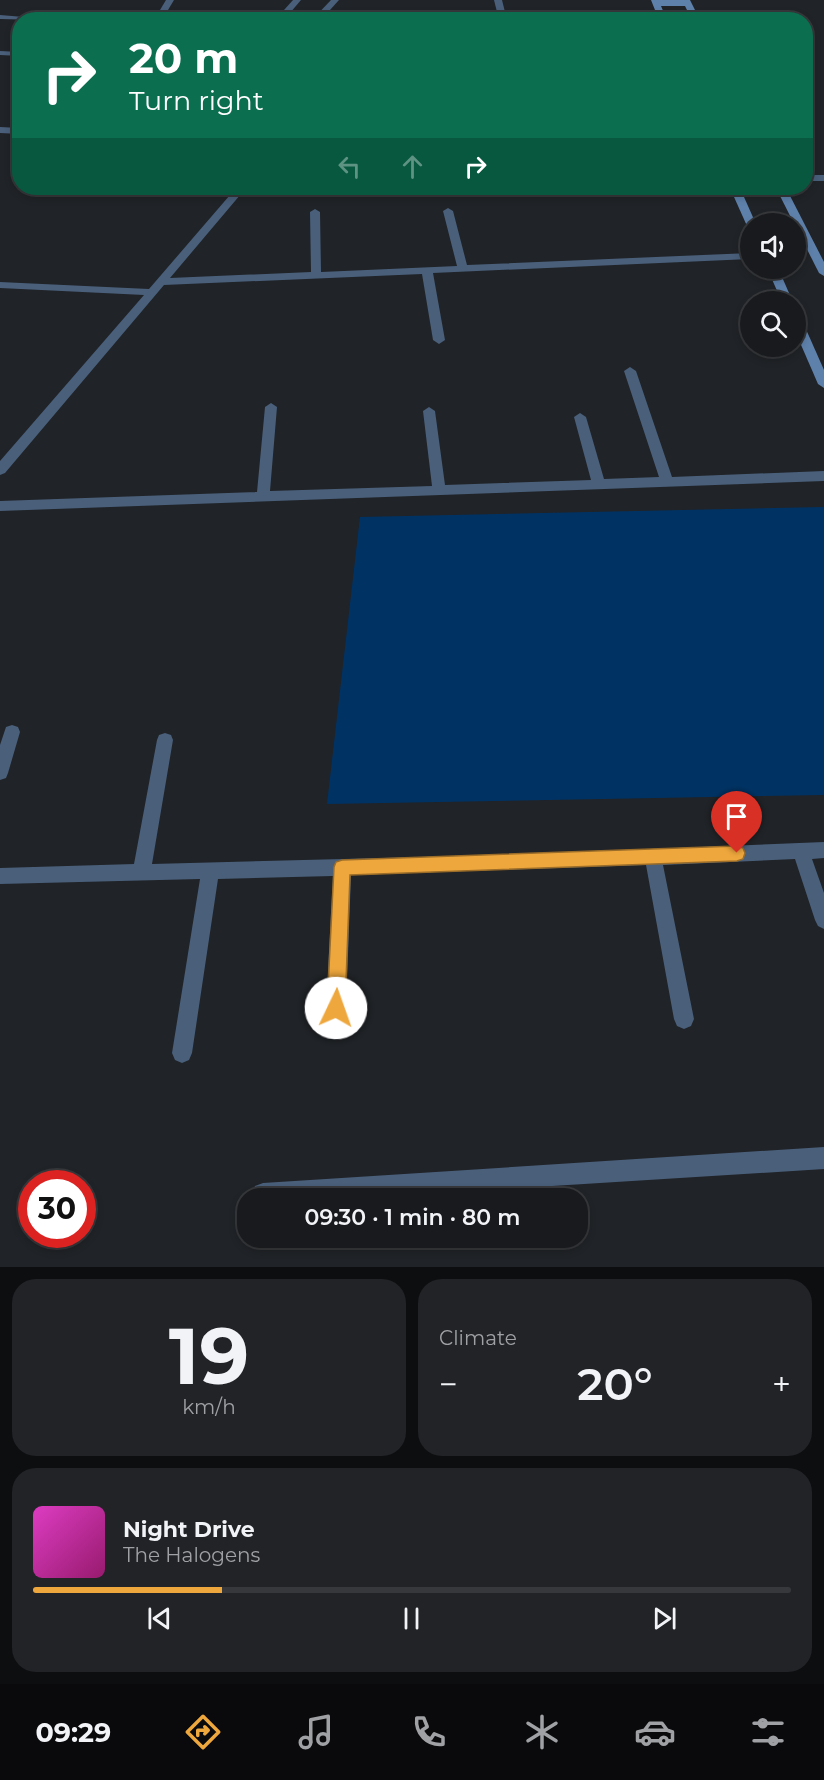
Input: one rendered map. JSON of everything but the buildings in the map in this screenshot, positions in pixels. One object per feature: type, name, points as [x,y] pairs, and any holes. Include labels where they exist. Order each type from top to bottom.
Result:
[{"type":"main road","points":[[656,2],[687,2]]},
{"type":"main road","points":[[738,195],[746,213]]},
{"type":"main road","points":[[785,195],[824,273]]},
{"type":"main road","points":[[806,343],[824,384]]},
{"type":"street","points":[[286,12],[297,0]]},
{"type":"street","points":[[324,12],[335,0]]},
{"type":"street","points":[[0,470],[235,195]]},
{"type":"street","points":[[448,211],[463,269]]},
{"type":"street","points":[[315,212],[315,275]]},
{"type":"street","points":[[160,282],[740,256]]},
{"type":"street","points":[[427,270],[439,340]]},
{"type":"street","points":[[0,286],[152,292]]},
{"type":"street","points":[[630,371],[667,481]]},
{"type":"street","points":[[263,495],[271,407]]},
{"type":"street","points":[[429,411],[439,489]]},
{"type":"street","points":[[580,417],[598,483]]},
{"type":"street","points":[[0,506],[824,476]]},
{"type":"street","points":[[0,773],[12,732]]},
{"type":"street","points":[[141,873],[165,740]]},
{"type":"street","points":[[0,876],[824,850]]},
{"type":"street","points":[[801,851],[824,920]]},
{"type":"street","points":[[653,857],[684,1019]]},
{"type":"street","points":[[336,1008],[342,867]]},
{"type":"street","points":[[182,1053],[210,871]]},
{"type":"street","points":[[356,1188],[824,1158]]},
{"type":"shaded area","points":[[824,507],[824,795],[327,804],[360,517]]},
{"type":"route","points":[[336,1008],[342,867],[737,853]]}]
